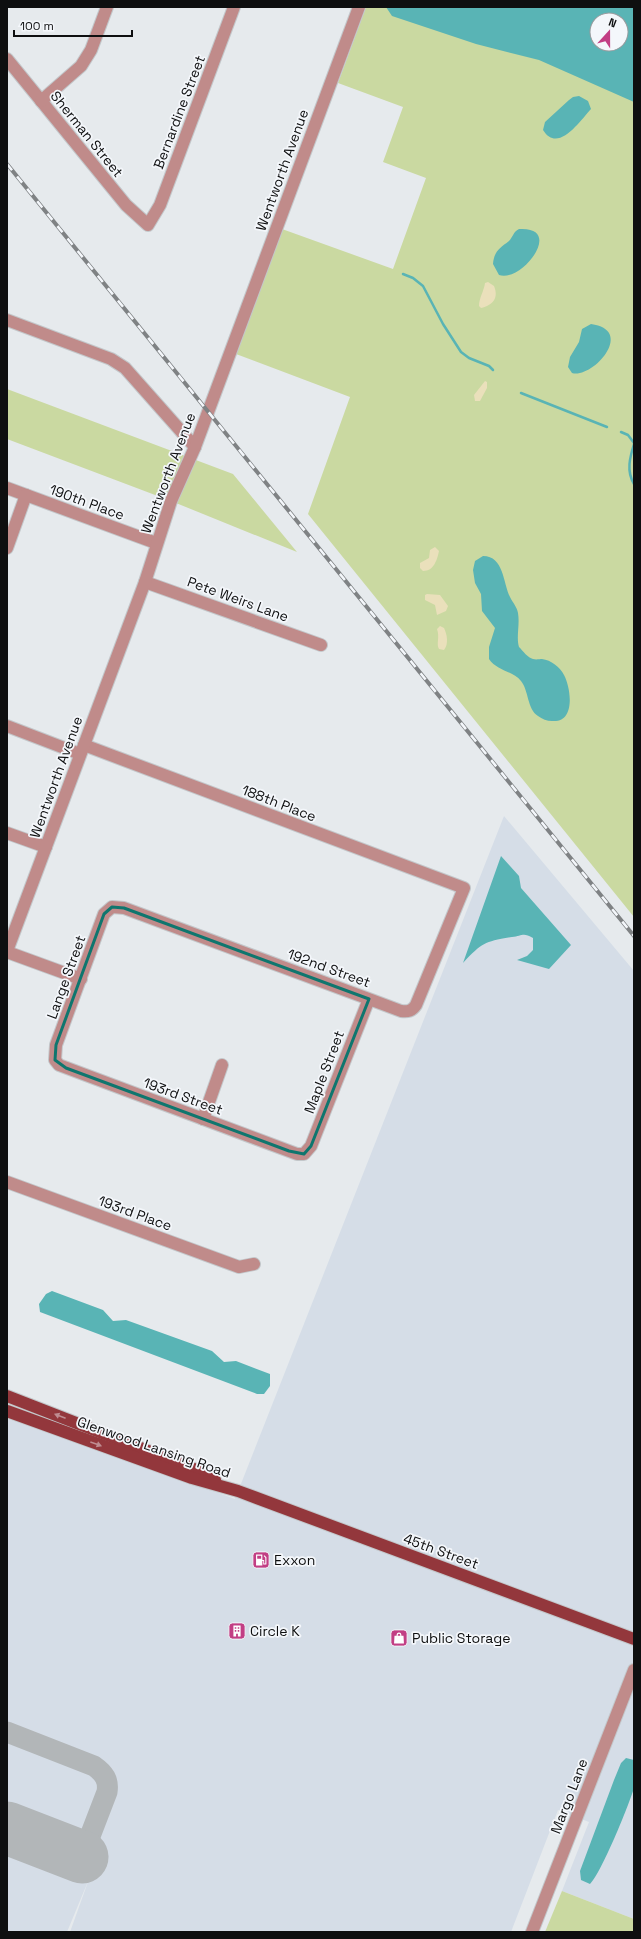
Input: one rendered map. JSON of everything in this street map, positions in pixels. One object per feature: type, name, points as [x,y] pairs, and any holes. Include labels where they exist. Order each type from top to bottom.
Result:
[{"type":"main road","name":"Glenwood Lansing Road","points":[[7,1396],[192,1468],[238,1491]]},
{"type":"main road","name":"Glenwood Lansing Road","points":[[7,1411],[192,1478],[238,1491]]},
{"type":"main road","name":"45th Street","points":[[238,1491],[634,1638]]},
{"type":"street","points":[[41,101],[81,66],[91,50],[107,7]]},
{"type":"street","name":"Bernardine Street","points":[[148,225],[160,205],[234,7]]},
{"type":"street","name":"Wentworth Avenue","points":[[7,952],[145,582],[156,543],[171,501],[195,447],[359,7]]},
{"type":"street","name":"Sherman Street","points":[[7,59],[126,205],[148,225]]},
{"type":"street","points":[[7,320],[111,359],[125,368],[195,447]]},
{"type":"street","name":"190th Place","points":[[7,488],[156,543]]},
{"type":"street","points":[[7,548],[26,495]]},
{"type":"street","name":"Pete Weirs Lane","points":[[145,582],[321,646]]},
{"type":"street","name":"188th Place","points":[[7,726],[82,749],[464,888]]},
{"type":"street","points":[[7,833],[46,847]]},
{"type":"street","name":"192nd Street","points":[[112,907],[124,908],[401,1011],[411,1010],[414,1008],[464,888]]},
{"type":"street","name":"Lange Street","points":[[55,1060],[56,1045],[104,914],[112,907]]},
{"type":"street","points":[[7,952],[81,979]]},
{"type":"street","name":"Maple Street","points":[[304,1154],[311,1146],[369,999]]},
{"type":"street","name":"193rd Street","points":[[55,1060],[59,1065],[66,1068],[288,1151],[297,1154],[304,1154]]},
{"type":"street","points":[[203,1119],[222,1065]]},
{"type":"street","name":"193rd Place","points":[[7,1182],[239,1267],[254,1264]]},
{"type":"street","name":"Margo Lane","points":[[532,1932],[634,1670]]},
{"type":"highlighted area","points":[[112,907],[124,908],[369,999],[311,1146],[304,1154],[289,1151],[66,1068],[55,1060],[56,1045],[104,914]]},
{"type":"shaded area","points":[[504,816],[634,971],[634,1919],[562,1891],[589,1822],[558,1810],[511,1932],[70,1932],[89,1879],[67,1932],[7,1932],[7,1414],[235,1499]]},
{"type":"green space","points":[[366,7],[634,7],[634,917],[308,514],[350,397],[236,354],[282,229],[393,269],[426,178],[383,162],[403,107],[338,83]]},
{"type":"green space","points":[[7,389],[233,474],[297,552],[171,501],[7,439]]},
{"type":"green space","points":[[562,1891],[634,1919],[634,1932],[545,1932]]},
{"type":"sand","points":[[488,282],[494,286],[496,294],[492,303],[481,308],[479,306],[480,300],[485,283]]},
{"type":"sand","points":[[485,381],[487,382],[487,388],[480,401],[475,401],[474,395]]},
{"type":"sand","points":[[435,547],[439,551],[436,561],[430,569],[423,571],[420,568],[420,563],[429,558],[430,550]]},
{"type":"sand","points":[[425,595],[440,595],[448,606],[446,611],[437,615],[435,605],[425,600]]},
{"type":"sand","points":[[440,626],[444,628],[447,636],[447,645],[444,650],[439,649],[438,647],[437,629]]},
{"type":"water","points":[[386,7],[634,7],[634,102],[539,60],[476,44],[392,16]]},
{"type":"water","points":[[579,96],[588,101],[591,109],[575,127],[562,137],[555,139],[549,136],[543,130],[545,122],[569,100],[573,97]]},
{"type":"water","points":[[519,229],[532,230],[539,236],[539,244],[535,254],[528,263],[518,271],[508,275],[499,275],[493,264],[495,256],[498,250],[509,241]]},
{"type":"water","points":[[591,324],[604,328],[610,335],[610,344],[606,353],[599,362],[590,369],[581,373],[572,373],[568,367],[570,357],[579,342],[582,329]]},
{"type":"water","points":[[483,556],[490,557],[495,560],[502,571],[510,597],[518,613],[519,647],[527,656],[531,658],[552,662],[564,675],[570,696],[570,704],[565,716],[560,720],[548,721],[534,713],[524,685],[521,681],[514,675],[496,666],[489,659],[489,647],[495,628],[482,611],[481,594],[475,583],[473,570],[475,561]]},
{"type":"water","points":[[501,856],[519,876],[521,888],[571,945],[549,969],[517,960],[527,956],[533,950],[533,938],[525,935],[495,940],[484,944],[463,963]]},
{"type":"water","points":[[52,1291],[103,1310],[113,1321],[126,1320],[212,1351],[224,1362],[236,1361],[270,1374],[270,1386],[264,1394],[257,1394],[40,1312],[39,1304],[46,1294]]},
{"type":"water","points":[[626,1758],[634,1760],[634,1788],[627,1809],[607,1854],[595,1878],[590,1884],[581,1880],[580,1871],[614,1780],[621,1763]]},
{"type":"waterway","points":[[403,274],[413,278],[423,286],[443,324],[461,352],[469,358],[489,366],[493,370]]},
{"type":"waterway","points":[[521,393],[607,427]]},
{"type":"waterway","points":[[621,432],[628,435],[634,443]]},
{"type":"waterway","points":[[634,444],[629,469],[634,484]]},
{"type":"taxiway","points":[[7,1732],[94,1766],[101,1771],[105,1777],[107,1792],[82,1857]]},
{"type":"runway","points":[[7,1828],[82,1857]]},
{"type":"railway","points":[[7,164],[634,936]]},
{"type":"place","name":"Exxon","points":[[261,1560]]},
{"type":"place","name":"Circle K","points":[[237,1631]]},
{"type":"place","name":"Public Storage","points":[[399,1638]]}]
